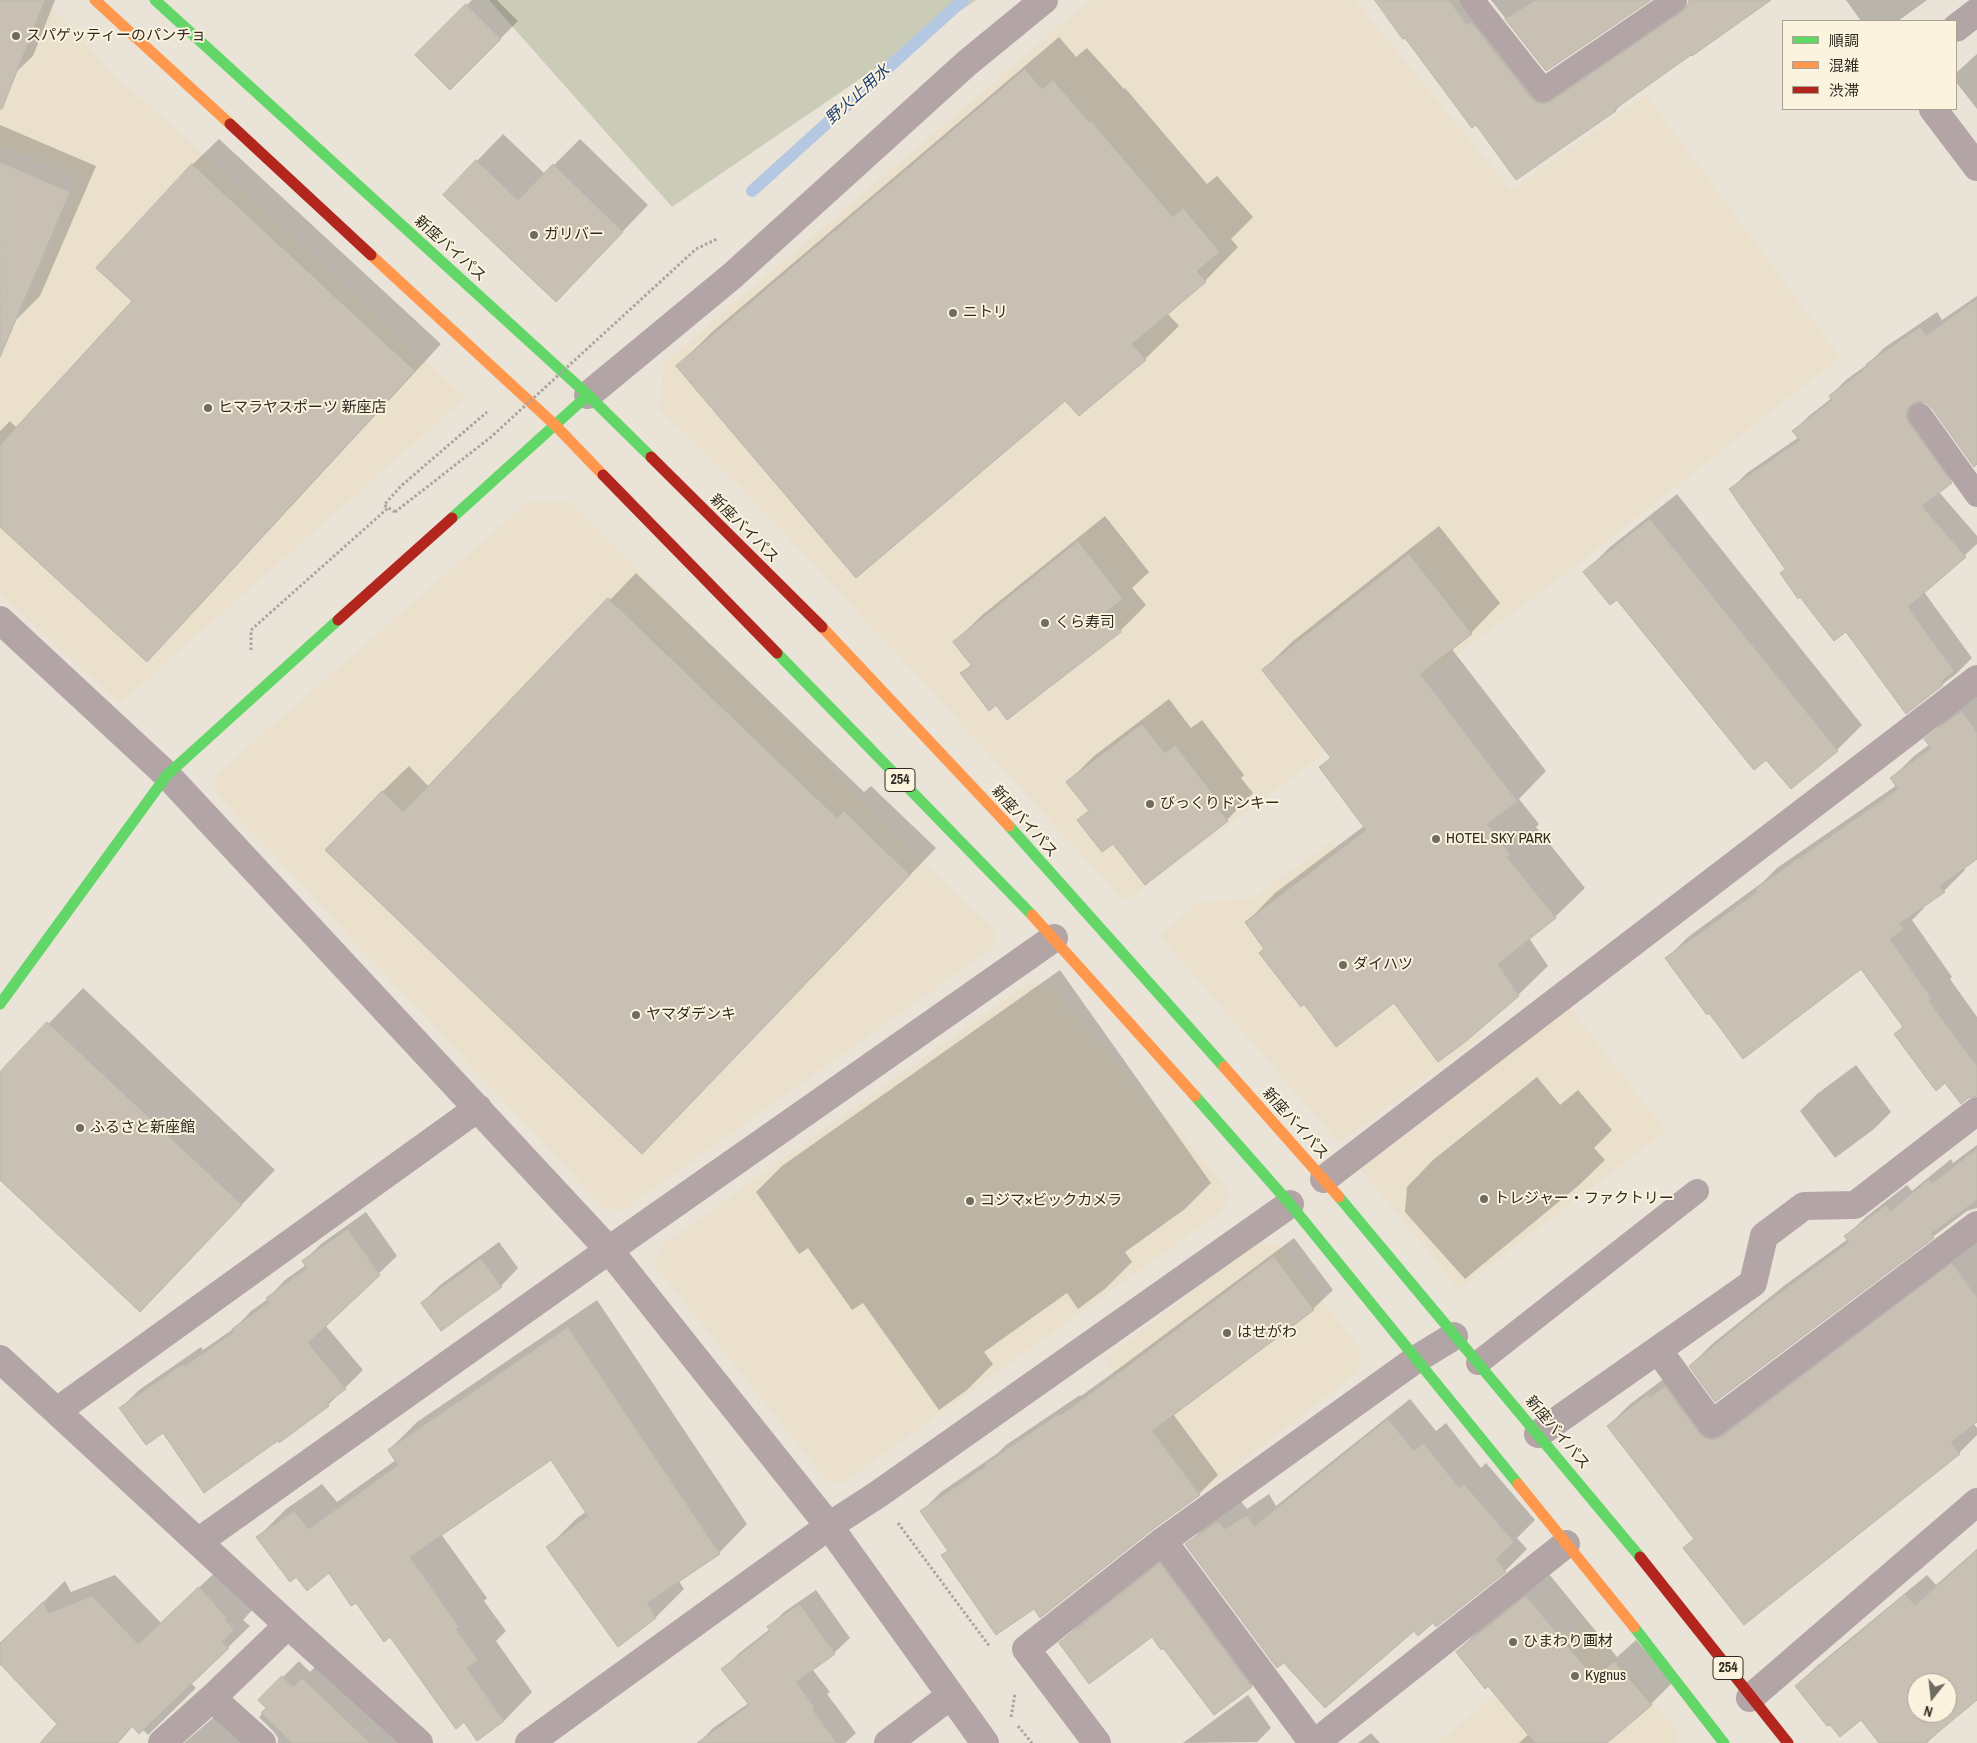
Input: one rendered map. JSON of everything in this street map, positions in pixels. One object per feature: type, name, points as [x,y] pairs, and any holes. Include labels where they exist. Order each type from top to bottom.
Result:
[{"type":"main road","name":"254","points":[[95,0],[555,425],[1054,938],[1290,1204],[1633,1626],[1724,1743]]},
{"type":"main road","name":"新座バイパス","points":[[155,0],[588,395],[841,646],[984,799],[1324,1179],[1669,1593],[1750,1698],[1788,1743]]},
{"type":"main road","points":[[0,1004],[167,775],[588,395]]},
{"type":"street","points":[[588,395],[732,276],[967,63],[1044,0]]},
{"type":"street","points":[[1957,27],[1977,12]]},
{"type":"street","points":[[1934,110],[1977,167]]},
{"type":"street","points":[[0,620],[167,775],[609,1250],[830,1526],[985,1743]]},
{"type":"street","points":[[1324,1179],[1977,679]]},
{"type":"street","points":[[198,1542],[609,1250],[1054,938]]},
{"type":"street","points":[[57,1411],[478,1108]]},
{"type":"street","points":[[1538,1434],[1753,1283],[1764,1236],[1804,1206],[1855,1205],[1977,1111]]},
{"type":"street","points":[[529,1743],[830,1526],[877,1495],[1290,1204]]},
{"type":"street","points":[[1658,1350],[1712,1424],[1977,1224]]},
{"type":"street","points":[[1097,1743],[1026,1649],[1163,1541],[1416,1360],[1454,1336]]},
{"type":"street","points":[[0,1359],[288,1625],[419,1743]]},
{"type":"street","points":[[1750,1698],[1977,1502]]},
{"type":"street","points":[[1163,1541],[1314,1743],[1566,1544]]},
{"type":"street","points":[[162,1743],[288,1625]]},
{"type":"street","points":[[888,1743],[950,1696]]},
{"type":"street","points":[[212,1698],[262,1743]]},
{"type":"lane","points":[[1472,0],[1543,90],[1675,0]]},
{"type":"lane","points":[[1920,414],[1977,495]]},
{"type":"lane","points":[[1478,1363],[1697,1191]]},
{"type":"path","points":[[490,410],[401,486],[384,505],[395,512],[491,436],[696,249]]},
{"type":"path","points":[[251,630],[388,508]]},
{"type":"path","points":[[877,1495],[994,1652]]},
{"type":"path","points":[[1015,1692],[1011,1716],[1032,1743]]},
{"type":"shaded area","name":"ヒマラヤスポーツ 新座店","points":[[0,0],[44,0],[119,80],[172,125],[465,398],[120,703],[0,594],[0,321],[16,328],[78,179],[0,145]]},
{"type":"shaded area","points":[[1090,0],[1355,0],[1511,190],[1646,95],[1840,357],[1574,567],[1125,902],[740,486],[659,409],[664,363]]},
{"type":"shaded area","points":[[528,502],[570,502],[849,784],[891,831],[995,930],[995,946],[622,1211],[603,1207],[216,793],[217,774]]},
{"type":"shaded area","points":[[1330,842],[1483,1036],[1339,1143],[1159,935],[1198,903],[1253,898]]},
{"type":"shaded area","name":"コジマ×ビックカメラ","points":[[1030,982],[1050,985],[1229,1190],[1226,1208],[843,1483],[827,1481],[655,1266],[660,1247]]},
{"type":"shaded area","points":[[1566,1003],[1666,1131],[1459,1289],[1356,1164]]},
{"type":"shaded area","points":[[1257,1243],[1278,1245],[1362,1351],[1358,1372],[1201,1493],[1104,1359]]},
{"type":"shaded area","name":"Kygnus","points":[[1586,1620],[1678,1732],[1676,1743],[1437,1743]]},
{"type":"green space","points":[[489,0],[976,0],[672,207]]},
{"type":"building","name":"スパゲッティーのパンチョ","points":[[0,0],[45,0],[2,109],[0,109]]},
{"type":"building","points":[[1375,0],[1449,0],[1467,25],[1471,22],[1532,99],[1544,104],[1683,11],[1689,0],[1771,0],[1516,180],[1476,125],[1472,128]]},
{"type":"building","points":[[1536,0],[1651,0],[1546,71],[1505,19]]},
{"type":"building","points":[[466,4],[501,39],[450,90],[415,55]]},
{"type":"building","name":"ニトリ","points":[[1025,69],[1042,89],[1053,80],[1089,122],[1091,121],[1173,217],[1183,208],[1220,252],[1197,271],[1206,282],[1132,344],[1146,360],[1079,416],[1065,401],[856,578],[676,366]]},
{"type":"building","points":[[476,160],[518,200],[553,164],[623,232],[556,302],[443,195]]},
{"type":"building","points":[[0,162],[70,192],[0,357]]},
{"type":"building","name":"ヒマラヤスポーツ 新座店","points":[[192,164],[415,371],[147,662],[0,527],[0,445],[132,301],[96,268]]},
{"type":"building","points":[[1977,299],[1977,464],[1974,467],[1931,407],[1926,403],[1919,401],[1912,404],[1907,410],[1906,417],[1909,423],[1952,483],[1922,506],[1966,557],[1908,607],[1954,671],[1941,682],[1943,685],[1906,714],[1846,632],[1834,641],[1800,597],[1798,599],[1780,573],[1785,569],[1729,489],[1800,440],[1792,431],[1832,400],[1829,396],[1868,366],[1866,364],[1920,327],[1926,335]]},
{"type":"building","points":[[1650,519],[1838,751],[1791,789],[1766,760],[1754,770],[1617,600],[1610,605],[1583,572]]},
{"type":"building","name":"くら寿司","points":[[1078,541],[1123,599],[1105,613],[1121,632],[1007,720],[996,705],[989,711],[960,673],[972,666],[953,642]]},
{"type":"building","points":[[1409,554],[1472,634],[1420,674],[1518,802],[1487,824],[1511,855],[1507,857],[1556,918],[1498,964],[1519,996],[1465,1042],[1438,1062],[1394,1003],[1336,1047],[1304,1004],[1301,1007],[1259,953],[1264,949],[1245,922],[1366,830],[1319,767],[1331,758],[1262,670]]},
{"type":"building","name":"ヤマダデンキ","points":[[608,598],[837,818],[844,811],[910,875],[642,1154],[325,850],[382,791],[403,812]]},
{"type":"building","points":[[1962,711],[1977,732],[1977,859],[1940,886],[1945,892],[1899,924],[1904,929],[1890,939],[1932,999],[1929,1001],[1977,1066],[1977,1096],[1968,1098],[1961,1104],[1945,1083],[1936,1091],[1894,1034],[1903,1027],[1861,969],[1743,1059],[1709,1013],[1707,1015],[1665,958],[1757,892],[1755,889],[1898,789],[1890,778],[1931,748],[1924,739]]},
{"type":"building","name":"びっくりドンキー","points":[[1142,724],[1165,753],[1175,745],[1219,802],[1215,805],[1228,821],[1145,885],[1113,844],[1102,852],[1077,820],[1089,811],[1066,782]]},
{"type":"building","name":"ふるさと新座館","points":[[47,1022],[242,1205],[140,1312],[0,1180],[0,1072]]},
{"type":"building","points":[[1977,1149],[1977,1200],[1931,1234],[1934,1238],[1715,1402],[1689,1366],[1762,1306],[1849,1242],[1844,1236],[1886,1205],[1891,1211],[1929,1179],[1932,1183]]},
{"type":"building","points":[[348,1229],[380,1275],[308,1343],[346,1389],[327,1403],[329,1406],[279,1443],[279,1440],[204,1493],[163,1433],[146,1445],[119,1408],[234,1332],[232,1329],[269,1302],[266,1298],[307,1268],[302,1261]]},
{"type":"building","points":[[1274,1256],[1314,1310],[1152,1431],[1200,1495],[1153,1529],[1040,1618],[1034,1609],[996,1635],[941,1555],[948,1551],[920,1511],[986,1466],[985,1464],[1060,1413],[1061,1415]]},
{"type":"building","points":[[481,1259],[502,1287],[441,1331],[421,1303]]},
{"type":"building","points":[[1952,1263],[1977,1297],[1977,1422],[1951,1442],[1960,1454],[1744,1625],[1683,1548],[1694,1539],[1607,1426],[1648,1394],[1650,1397],[1665,1386],[1700,1434],[1705,1438],[1713,1440],[1721,1437]]},
{"type":"building","points":[[568,1327],[720,1554],[647,1603],[656,1618],[618,1647],[546,1547],[588,1516],[551,1460],[410,1557],[459,1627],[456,1629],[478,1660],[467,1668],[504,1721],[477,1741],[464,1722],[456,1729],[390,1637],[384,1642],[356,1603],[351,1606],[329,1573],[307,1591],[296,1577],[290,1582],[256,1537],[294,1511],[309,1529],[398,1465],[388,1450]]},
{"type":"building","points":[[1388,1419],[1414,1451],[1424,1443],[1459,1488],[1464,1484],[1514,1542],[1496,1559],[1506,1572],[1436,1627],[1433,1623],[1418,1636],[1414,1631],[1325,1708],[1284,1663],[1277,1668],[1185,1544],[1218,1521],[1225,1529],[1247,1515],[1254,1526]]},
{"type":"building","points":[[1977,1550],[1977,1700],[1957,1717],[1957,1673],[1907,1673],[1907,1723],[1949,1723],[1925,1743],[1879,1743],[1861,1720],[1840,1737],[1830,1725],[1827,1726],[1795,1686],[1905,1594],[1915,1605]]},
{"type":"building","points":[[1160,1563],[1252,1687],[1214,1715],[1163,1648],[1161,1650],[1152,1637],[1089,1684],[1059,1643]]},
{"type":"building","points":[[199,1587],[227,1618],[225,1620],[234,1630],[222,1642],[229,1648],[139,1734],[132,1726],[117,1743],[40,1743],[57,1724],[0,1664],[0,1643],[43,1602],[49,1613],[92,1596],[138,1644]]},
{"type":"building","name":"Kygnus","points":[[1526,1596],[1594,1678],[1614,1661],[1652,1705],[1607,1743],[1535,1743],[1488,1686],[1485,1689],[1456,1652]]},
{"type":"building","points":[[800,1604],[835,1654],[796,1682],[815,1708],[813,1710],[837,1743],[697,1743],[749,1705],[721,1669],[770,1631],[767,1627]]},
{"type":"building","points":[[282,1676],[293,1687],[302,1678],[370,1743],[292,1743],[261,1713],[266,1708],[258,1700]]},
{"type":"waterway","name":"野火止用水","points":[[752,191],[963,0]]},
{"type":"traffic: fast","points":[[155,0],[588,395],[651,457]]},
{"type":"traffic: fast","points":[[452,518],[588,395]]},
{"type":"traffic: fast","points":[[0,1004],[167,775],[338,620]]},
{"type":"traffic: fast","points":[[777,653],[1032,915]]},
{"type":"traffic: fast","points":[[1009,826],[1224,1067]]},
{"type":"traffic: fast","points":[[1195,1096],[1290,1204],[1518,1484]]},
{"type":"traffic: fast","points":[[1339,1197],[1640,1557]]},
{"type":"traffic: fast","points":[[1634,1627],[1724,1743]]},
{"type":"traffic: slow","points":[[95,0],[230,124]]},
{"type":"traffic: slow","points":[[371,255],[555,425],[603,475]]},
{"type":"traffic: slow","points":[[822,627],[1009,826]]},
{"type":"traffic: slow","points":[[1032,915],[1195,1096]]},
{"type":"traffic: slow","points":[[1224,1067],[1339,1197]]},
{"type":"traffic: slow","points":[[1518,1484],[1634,1627]]},
{"type":"traffic: jam","points":[[230,124],[371,255]]},
{"type":"traffic: jam","points":[[651,457],[822,627]]},
{"type":"traffic: jam","points":[[603,475],[777,653]]},
{"type":"traffic: jam","points":[[338,620],[452,518]]},
{"type":"traffic: jam","points":[[1640,1557],[1788,1743]]},
{"type":"place","name":"スパゲッティーのパンチョ","points":[[16,36]]},
{"type":"place","name":"ガリバー","points":[[534,235]]},
{"type":"place","name":"ニトリ","points":[[953,313]]},
{"type":"place","name":"ヒマラヤスポーツ 新座店","points":[[208,408]]},
{"type":"place","name":"くら寿司","points":[[1045,623]]},
{"type":"place","name":"びっくりドンキー","points":[[1150,804]]},
{"type":"place","name":"HOTEL SKY PARK","points":[[1436,839]]},
{"type":"place","name":"ダイハツ","points":[[1343,965]]},
{"type":"place","name":"ヤマダデンキ","points":[[636,1015]]},
{"type":"place","name":"ふるさと新座館","points":[[80,1128]]},
{"type":"place","name":"トレジャー・ファクトリー","points":[[1484,1199]]},
{"type":"place","name":"コジマ×ビックカメラ","points":[[970,1201]]},
{"type":"place","name":"はせがわ","points":[[1227,1333]]},
{"type":"place","name":"ひまわり画材","points":[[1513,1642]]},
{"type":"place","name":"Kygnus","points":[[1575,1676]]}]
